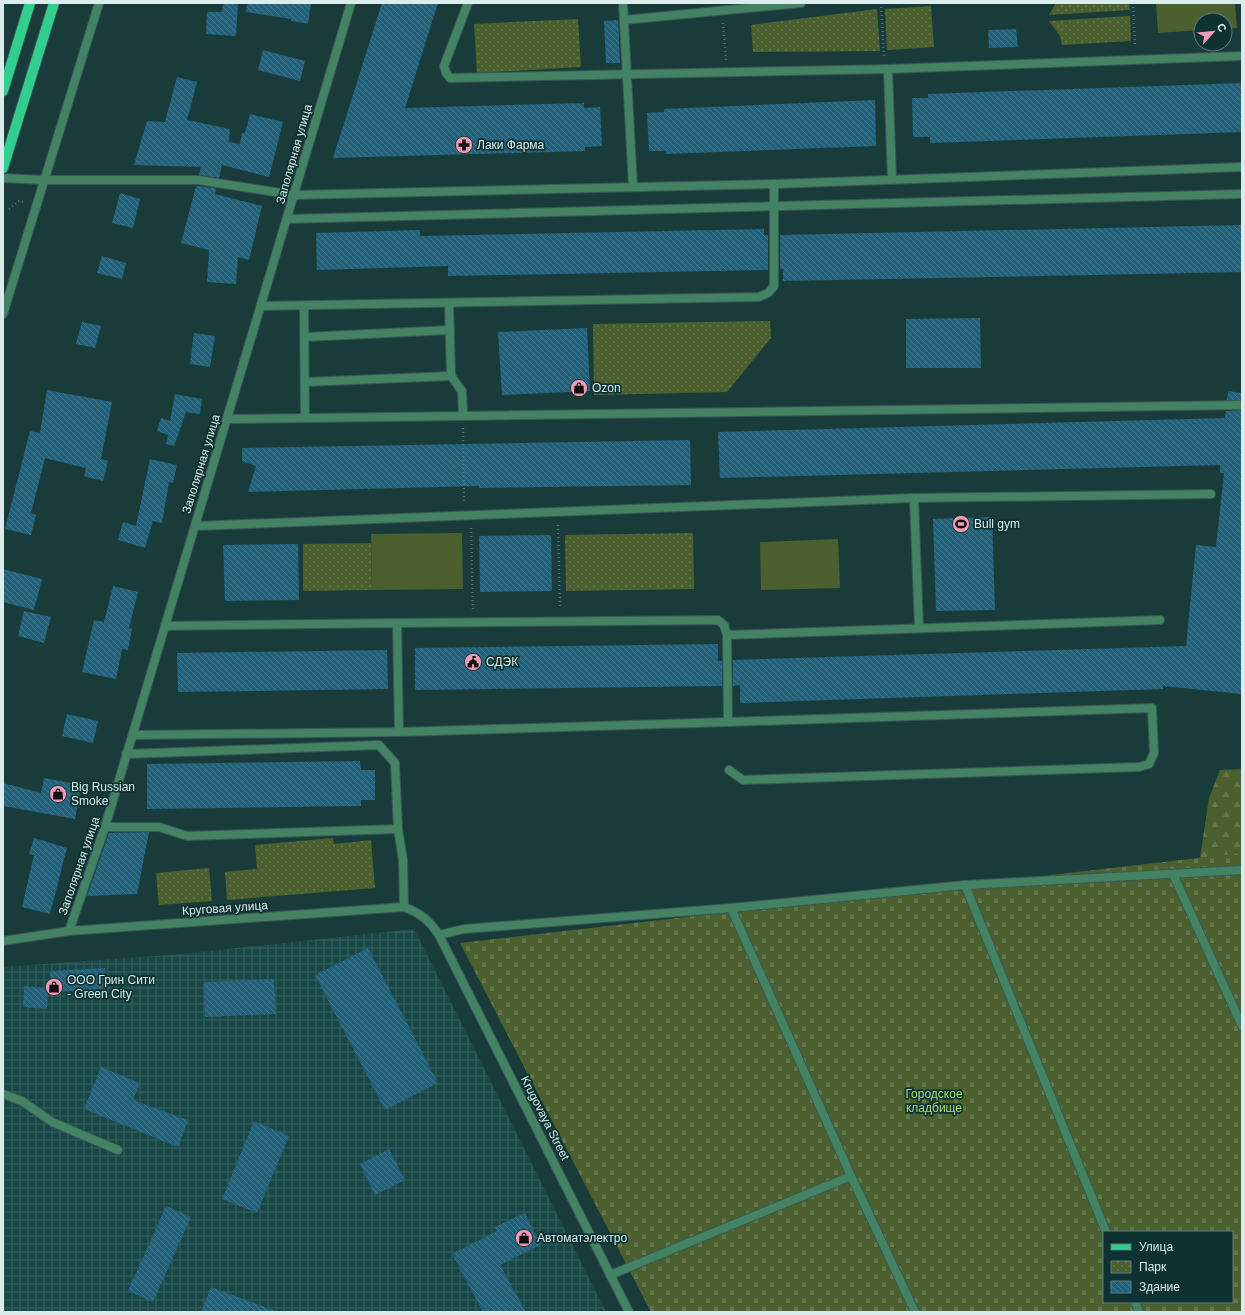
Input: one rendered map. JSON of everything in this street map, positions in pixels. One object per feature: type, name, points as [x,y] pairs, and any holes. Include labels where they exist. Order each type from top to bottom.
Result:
[{"type":"main road","points":[[3,91],[30,3]]},
{"type":"main road","points":[[3,168],[54,3]]},
{"type":"street","points":[[3,314],[99,3]]},
{"type":"street","name":"Заполярная улица","points":[[69,931],[105,828],[351,3]]},
{"type":"street","points":[[468,3],[444,66],[446,73],[450,78],[887,69],[1242,56]]},
{"type":"street","points":[[623,3],[633,188]]},
{"type":"street","points":[[624,20],[800,3]]},
{"type":"street","points":[[887,69],[892,180]]},
{"type":"street","points":[[3,178],[44,180],[198,180],[294,195],[774,184],[1242,167]]},
{"type":"street","points":[[261,306],[759,297],[768,293],[774,286],[774,184]]},
{"type":"street","points":[[287,219],[1242,194]]},
{"type":"street","points":[[448,303],[451,376],[462,392],[463,416]]},
{"type":"street","points":[[304,306],[305,418]]},
{"type":"street","points":[[305,337],[450,330]]},
{"type":"street","points":[[305,382],[451,376]]},
{"type":"street","points":[[227,419],[1242,405]]},
{"type":"street","points":[[195,526],[914,498],[1211,494]]},
{"type":"street","points":[[914,498],[919,628]]},
{"type":"street","points":[[165,626],[710,618],[718,620],[724,625],[727,634],[728,722]]},
{"type":"street","points":[[727,634],[1160,620]]},
{"type":"street","points":[[398,622],[399,732]]},
{"type":"street","points":[[132,735],[399,732],[1152,708],[1154,753],[1149,764],[1139,767],[743,780],[729,770]]},
{"type":"street","points":[[126,754],[379,745],[396,763],[398,828],[403,860],[404,907]]},
{"type":"street","points":[[105,828],[159,827],[187,836],[398,828]]},
{"type":"street","points":[[439,934],[464,929],[731,908],[965,885],[1242,870]]},
{"type":"street","points":[[1173,874],[1242,1026]]},
{"type":"street","points":[[965,885],[1106,1231]]},
{"type":"street","name":"Круговая улица","points":[[3,941],[69,931],[404,907],[419,913],[430,921],[439,934]]},
{"type":"street","points":[[731,908],[851,1176],[915,1312]]},
{"type":"street","name":"Krugovaya Street","points":[[439,934],[629,1312]]},
{"type":"street","points":[[3,1094],[22,1101],[52,1122],[118,1150]]},
{"type":"street","points":[[610,1275],[851,1176]]},
{"type":"street","points":[[1134,1303],[1139,1312]]},
{"type":"path","points":[[880,3],[887,69]]},
{"type":"path","points":[[1132,3],[1136,60]]},
{"type":"path","points":[[723,11],[726,73]]},
{"type":"path","points":[[463,416],[473,622]]},
{"type":"path","points":[[558,512],[560,620]]},
{"type":"shaded area","points":[[414,929],[606,1312],[3,1312],[3,967],[182,954]]},
{"type":"green space","points":[[1056,3],[1129,3],[1130,10],[1049,15]]},
{"type":"green space","points":[[1156,3],[1235,3],[1237,28],[1233,28],[1233,12],[1193,12],[1193,31],[1158,33]]},
{"type":"green space","points":[[931,6],[934,47],[887,50],[885,9]]},
{"type":"green space","points":[[877,9],[880,51],[753,52],[751,25]]},
{"type":"green space","points":[[1130,16],[1131,41],[1062,45],[1060,36],[1049,21]]},
{"type":"green space","points":[[578,19],[581,67],[477,73],[474,24]]},
{"type":"green space","points":[[770,321],[771,338],[727,392],[594,395],[593,324]]},
{"type":"green space","points":[[462,533],[463,589],[372,590],[371,534]]},
{"type":"green space","points":[[693,533],[694,589],[566,591],[565,535]]},
{"type":"green space","points":[[838,539],[840,588],[761,590],[760,542]]},
{"type":"green space","points":[[371,543],[372,590],[303,591],[303,544]]},
{"type":"green space","points":[[1242,769],[1242,856],[1200,858],[1209,798],[1220,770]]},
{"type":"green space","points":[[333,838],[334,844],[371,840],[375,888],[227,900],[225,872],[257,869],[255,845]]},
{"type":"green space","name":"Городское кладбище","points":[[1242,853],[1242,1312],[651,1312],[460,943]]},
{"type":"green space","points":[[209,868],[212,901],[159,905],[156,873]]},
{"type":"building","points":[[223,3],[238,3],[236,36],[206,34],[207,12],[222,12]]},
{"type":"building","points":[[247,3],[311,3],[308,24],[291,21],[291,19],[246,12]]},
{"type":"building","points":[[382,3],[438,3],[405,108],[584,103],[584,108],[600,107],[602,146],[585,147],[585,151],[333,158]]},
{"type":"building","points":[[618,20],[620,63],[606,63],[604,21]]},
{"type":"building","points":[[1016,29],[1018,47],[989,48],[988,30]]},
{"type":"building","points":[[263,50],[305,61],[300,81],[258,70]]},
{"type":"building","points":[[177,77],[197,82],[187,120],[230,129],[229,142],[240,144],[242,133],[245,133],[250,114],[283,122],[269,177],[222,165],[219,178],[199,175],[201,167],[134,165],[147,121],[165,122]]},
{"type":"building","points":[[1242,83],[1242,132],[930,143],[930,137],[913,137],[912,98],[928,98],[928,94]]},
{"type":"building","points":[[875,100],[876,146],[666,154],[666,151],[649,151],[647,113],[664,112],[664,109]]},
{"type":"building","points":[[196,186],[216,188],[215,194],[262,206],[249,260],[238,257],[236,284],[207,282],[209,250],[181,243]]},
{"type":"building","points":[[120,193],[140,199],[133,228],[112,223]]},
{"type":"building","points":[[1242,225],[1242,272],[783,281],[783,269],[780,269],[780,235]]},
{"type":"building","points":[[764,229],[764,235],[768,235],[768,270],[448,276],[448,266],[317,270],[316,233],[420,230],[420,236]]},
{"type":"building","points":[[102,256],[126,263],[122,279],[97,273]]},
{"type":"building","points":[[980,318],[981,368],[906,368],[906,319]]},
{"type":"building","points":[[82,322],[101,326],[95,348],[76,344]]},
{"type":"building","points":[[587,328],[590,391],[502,395],[498,332]]},
{"type":"building","points":[[194,333],[215,336],[210,367],[190,364]]},
{"type":"building","points":[[47,390],[112,402],[101,459],[108,461],[103,481],[84,476],[86,468],[45,458],[31,513],[36,515],[31,535],[5,529],[30,431],[40,433]]},
{"type":"building","points":[[1228,391],[1242,393],[1242,400],[1227,400]]},
{"type":"building","points":[[175,394],[202,399],[200,414],[186,412],[174,446],[166,444],[168,435],[157,431],[161,418],[170,421]]},
{"type":"building","points":[[1242,410],[1242,694],[1163,686],[1163,689],[740,703],[740,685],[733,686],[733,660],[1186,646],[1196,545],[1216,547],[1224,473],[1220,473],[1220,465],[720,478],[718,432],[1225,418],[1226,411]]},
{"type":"building","points":[[690,440],[691,485],[479,488],[479,486],[248,492],[256,466],[242,461],[242,448]]},
{"type":"building","points":[[150,459],[177,465],[173,483],[169,482],[162,523],[153,521],[145,548],[118,540],[123,522],[136,526]]},
{"type":"building","points":[[992,517],[995,610],[936,611],[933,519]]},
{"type":"building","points":[[551,535],[552,591],[480,592],[479,536]]},
{"type":"building","points":[[298,544],[299,600],[225,601],[223,545]]},
{"type":"building","points":[[3,569],[42,579],[34,610],[3,602]]},
{"type":"building","points":[[113,586],[138,592],[129,628],[132,629],[128,650],[122,649],[116,679],[82,672],[94,620],[104,622]]},
{"type":"building","points":[[24,611],[51,617],[44,643],[18,636]]},
{"type":"building","points":[[718,644],[718,661],[722,661],[722,686],[415,690],[415,648]]},
{"type":"building","points":[[387,650],[388,689],[178,692],[177,653]]},
{"type":"building","points":[[67,714],[98,721],[93,743],[62,736]]},
{"type":"building","points":[[360,761],[361,770],[375,770],[375,800],[361,800],[361,806],[147,809],[147,764]]},
{"type":"building","points":[[44,778],[81,785],[75,819],[3,806],[3,783],[41,793]]},
{"type":"building","points":[[149,832],[137,894],[87,896],[109,833]]},
{"type":"building","points":[[34,838],[67,848],[50,914],[22,907],[34,855],[29,854]]},
{"type":"building","points":[[368,948],[438,1083],[385,1110],[315,975]]},
{"type":"building","points":[[105,968],[106,989],[51,992],[50,971]]},
{"type":"building","points":[[274,979],[276,1014],[205,1017],[204,982]]},
{"type":"building","points":[[24,986],[48,988],[47,1009],[23,1007]]},
{"type":"building","points":[[101,1067],[140,1083],[133,1100],[188,1120],[178,1147],[84,1109]]},
{"type":"building","points":[[254,1121],[289,1136],[257,1213],[222,1199]]},
{"type":"building","points":[[389,1149],[405,1180],[375,1195],[360,1164]]},
{"type":"building","points":[[166,1206],[191,1217],[153,1302],[128,1291]]},
{"type":"building","points":[[525,1213],[541,1245],[500,1265],[526,1312],[483,1312],[452,1254],[497,1231],[495,1227]]},
{"type":"building","points":[[211,1287],[273,1310],[273,1312],[201,1312]]},
{"type":"place","name":"Лаки Фарма","points":[[464,145]]},
{"type":"place","name":"Ozon","points":[[579,388]]},
{"type":"place","name":"Bull gym","points":[[961,524]]},
{"type":"place","name":"СДЭК","points":[[473,662]]},
{"type":"place","name":"Big Russian Smoke","points":[[58,794]]},
{"type":"place","name":"ООО Грин Сити - Green City","points":[[54,987]]},
{"type":"place","name":"Автоматэлектро","points":[[524,1238]]}]
